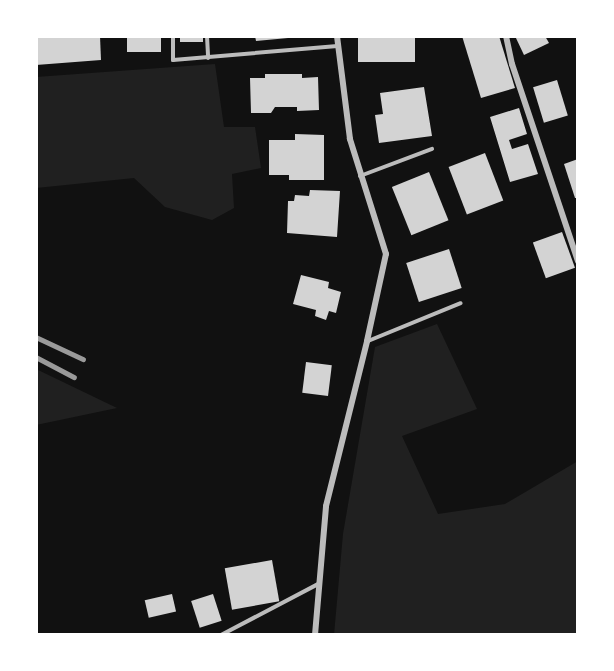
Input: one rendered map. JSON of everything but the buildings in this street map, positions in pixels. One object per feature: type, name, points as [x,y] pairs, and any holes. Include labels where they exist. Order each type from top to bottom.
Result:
[{"type":"street","points":[[315,635],[326,506],[386,254],[350,139],[337,36]]},
{"type":"street","points":[[506,36],[512,64],[578,261]]},
{"type":"lane","points":[[173,36],[173,60],[337,46]]},
{"type":"lane","points":[[207,36],[208,58]]},
{"type":"lane","points":[[360,176],[432,149]]},
{"type":"lane","points":[[367,341],[461,303]]},
{"type":"lane","points":[[221,635],[320,583]]},
{"type":"shaded area","points":[[215,64],[224,127],[255,127],[261,168],[232,174],[234,208],[212,220],[165,207],[134,178],[36,188],[36,77]]},
{"type":"shaded area","points":[[437,324],[477,409],[402,436],[438,514],[505,504],[578,461],[578,635],[334,635],[343,534],[375,347]]},
{"type":"shaded area","points":[[36,369],[117,408],[36,425]]},
{"type":"railway","points":[[36,337],[83,359]]},
{"type":"railway","points":[[36,357],[74,377]]}]
